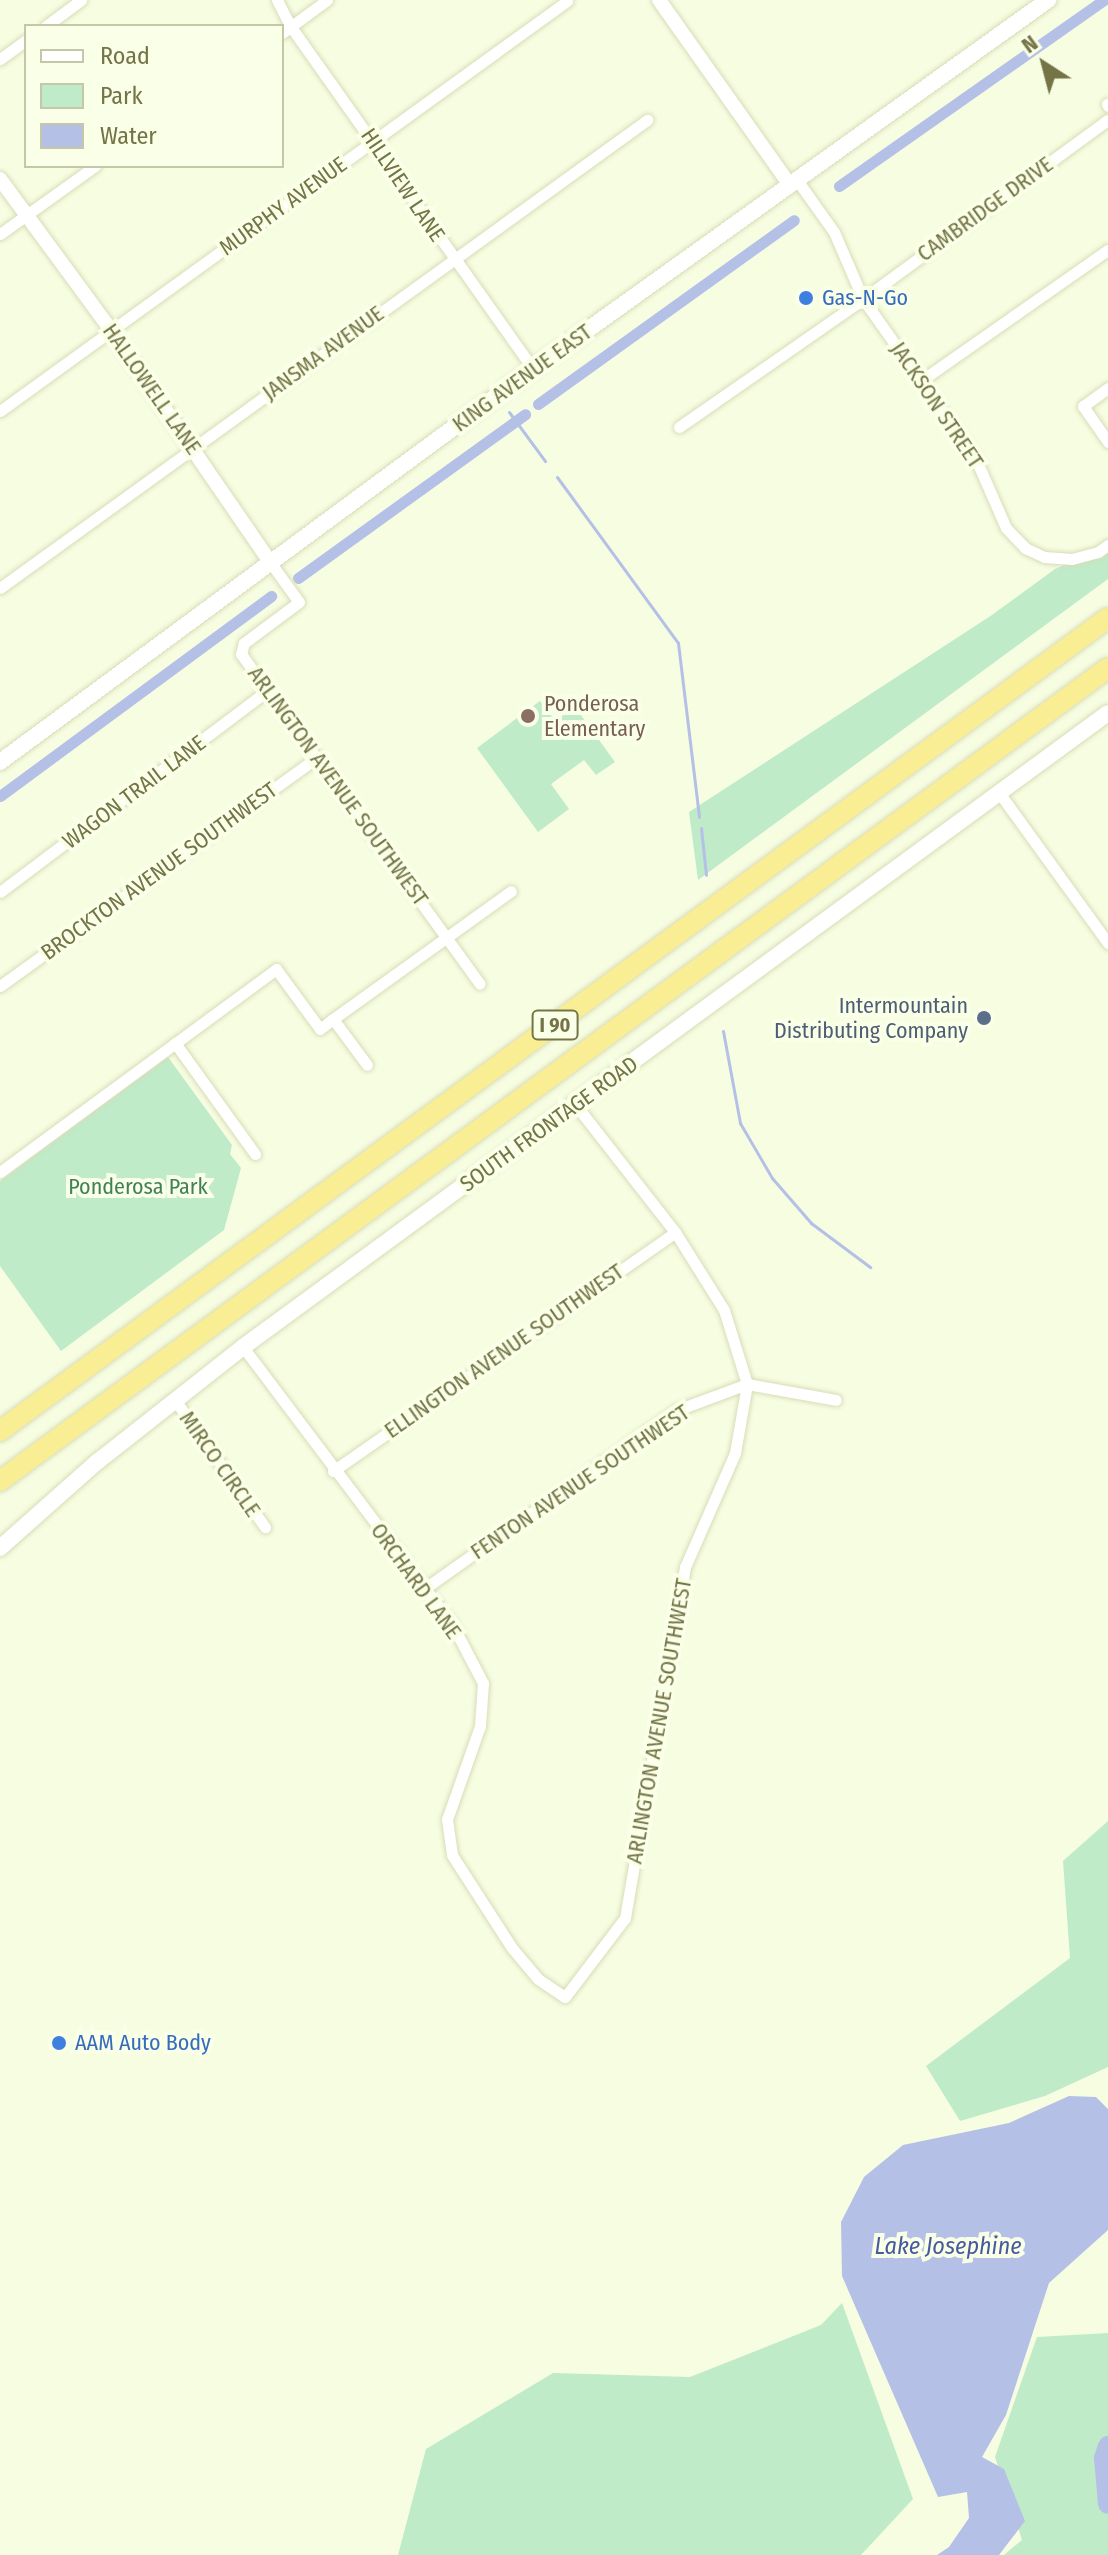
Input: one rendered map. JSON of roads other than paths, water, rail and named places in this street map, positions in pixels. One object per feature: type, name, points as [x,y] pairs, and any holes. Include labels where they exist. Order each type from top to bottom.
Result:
[{"type":"highway","name":"I 90","points":[[0,1431],[1108,618]]},
{"type":"highway","name":"I 90","points":[[0,1481],[1108,668]]},
{"type":"main road","name":"KING AVENUE EAST","points":[[0,762],[533,369],[1048,0]]},
{"type":"main road","name":"SOUTH FRONTAGE ROAD","points":[[0,1548],[175,1400],[243,1347],[1108,713]]},
{"type":"street","points":[[49,24],[81,0]]},
{"type":"street","name":"HILLVIEW LANE","points":[[277,0],[286,30],[374,140],[533,369]]},
{"type":"street","points":[[286,30],[327,0]]},
{"type":"street","name":"JACKSON STREET","points":[[659,0],[794,183],[834,232],[863,299],[975,457],[1006,528],[1025,548],[1044,557],[1072,559],[1098,552],[1108,545]]},
{"type":"street","name":"MURPHY AVENUE","points":[[0,411],[567,1]]},
{"type":"street","points":[[0,59],[24,41]]},
{"type":"street","name":"JANSMA AVENUE","points":[[0,588],[647,120]]},
{"type":"street","name":"CAMBRIDGE DRIVE","points":[[679,427],[863,299],[1108,120]]},
{"type":"street","points":[[0,234],[92,168]]},
{"type":"street","name":"HALLOWELL LANE","points":[[0,179],[194,447],[299,602]]},
{"type":"street","points":[[922,380],[1108,250]]},
{"type":"street","points":[[1108,388],[1083,406],[1108,442]]},
{"type":"street","name":"ARLINGTON AVENUE SOUTHWEST","points":[[299,602],[244,643],[241,654],[480,984]]},
{"type":"street","name":"WAGON TRAIL LANE","points":[[0,892],[267,691]]},
{"type":"street","name":"BROCKTON AVENUE SOUTHWEST","points":[[0,986],[318,757]]},
{"type":"street","points":[[1000,794],[1108,943]]},
{"type":"street","points":[[0,1172],[276,969],[320,1029],[511,891]]},
{"type":"street","points":[[333,1019],[367,1065]]},
{"type":"street","points":[[175,1043],[255,1154]]},
{"type":"street","name":"ARLINGTON AVENUE SOUTHWEST","points":[[565,1997],[625,1918],[685,1567],[735,1453],[747,1384],[724,1310],[675,1232],[575,1104]]},
{"type":"street","name":"ELLINGTON AVENUE SOUTHWEST","points":[[333,1471],[675,1232]]},
{"type":"street","name":"ORCHARD LANE","points":[[243,1347],[333,1471],[452,1624],[483,1683],[480,1726],[447,1819],[452,1855],[512,1948],[538,1979],[565,1997]]},
{"type":"street","points":[[747,1384],[836,1400]]},
{"type":"street","name":"FENTON AVENUE SOUTHWEST","points":[[424,1589],[677,1410],[747,1384]]},
{"type":"street","name":"MIRCO CIRCLE","points":[[175,1400],[265,1527]]},
{"type":"water","name":"Lake Josephine","points":[[1069,2096],[1096,2097],[1108,2109],[1108,2230],[1049,2283],[1006,2415],[982,2457],[1004,2469],[1025,2521],[999,2555],[937,2555],[949,2547],[969,2518],[967,2492],[938,2497],[842,2276],[841,2222],[864,2177],[903,2145],[1009,2123]]},
{"type":"waterway","points":[[839,186],[1104,0]]},
{"type":"waterway","points":[[538,404],[794,220]]},
{"type":"waterway","points":[[509,412],[545,461]]},
{"type":"waterway","points":[[298,578],[525,414]]},
{"type":"waterway","points":[[557,477],[678,643],[699,817]]},
{"type":"waterway","points":[[0,796],[271,596]]},
{"type":"waterway","points":[[701,828],[706,875]]},
{"type":"waterway","points":[[723,1031],[740,1123],[772,1178],[811,1223],[870,1267]]},
{"type":"waterway","points":[[1108,2446],[1104,2458],[1108,2504]]},
{"type":"place","name":"Gas-N-Go","points":[[806,298]]},
{"type":"place","name":"Ponderosa Elementary","points":[[528,716]]},
{"type":"place","name":"Intermountain Distributing Company","points":[[984,1018]]},
{"type":"place","name":"AAM Auto Body","points":[[59,2043]]},
{"type":"park label","name":"Ponderosa Park","points":[[138,1187]]}]
